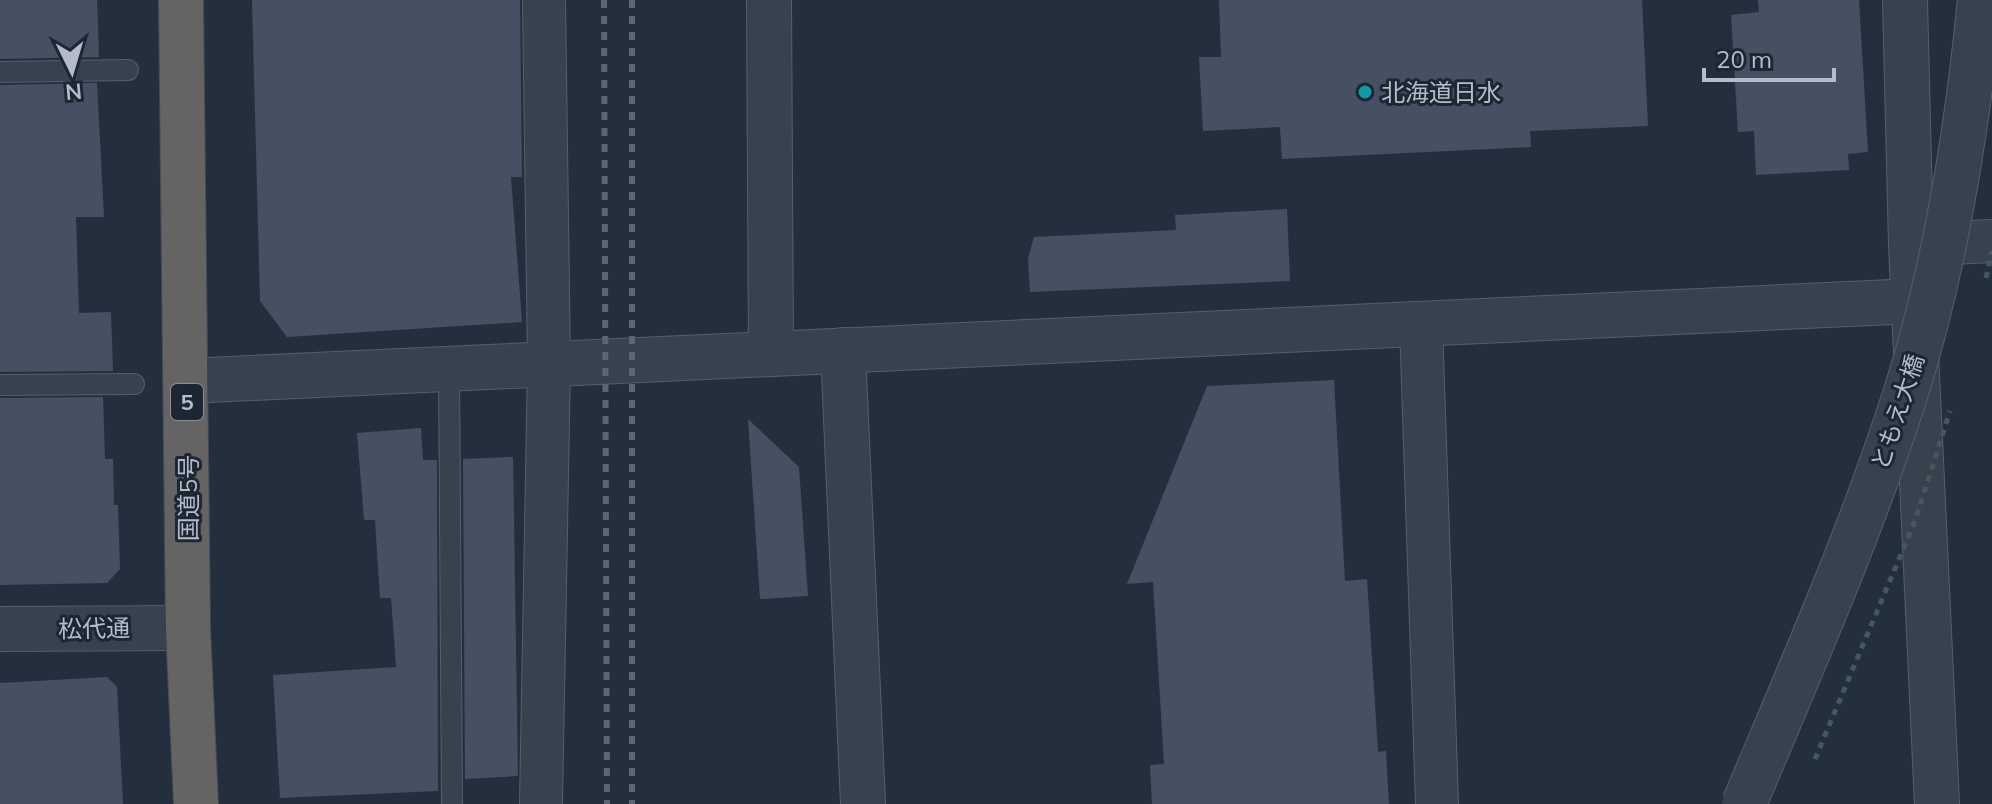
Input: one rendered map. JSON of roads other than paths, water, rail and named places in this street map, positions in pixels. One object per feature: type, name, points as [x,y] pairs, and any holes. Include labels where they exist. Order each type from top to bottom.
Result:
[{"type":"highway","name":"国道5号","points":[[181,0],[188,628],[196,804]]},
{"type":"street","points":[[541,804],[549,364],[544,0]]},
{"type":"street","points":[[769,0],[771,354]]},
{"type":"street","points":[[1905,0],[1911,245],[1937,804]]},
{"type":"street","name":"ともえ大橋","points":[[1744,804],[1863,519],[1906,390],[1938,275],[1963,137],[1980,0]]},
{"type":"street","points":[[1911,245],[1992,241]]},
{"type":"street","points":[[187,381],[1914,301]]},
{"type":"street","points":[[1421,324],[1437,804]]},
{"type":"street","points":[[843,350],[863,804]]},
{"type":"street","name":"松代通","points":[[0,629],[188,628]]},
{"type":"lane","points":[[0,72],[128,70]]},
{"type":"lane","points":[[449,369],[452,804]]},
{"type":"lane","points":[[0,385],[134,384]]},
{"type":"railway","points":[[604,0],[607,804]]},
{"type":"railway","points":[[632,0],[632,804]]},
{"type":"place","name":"北海道日水","points":[[1365,92]]}]
